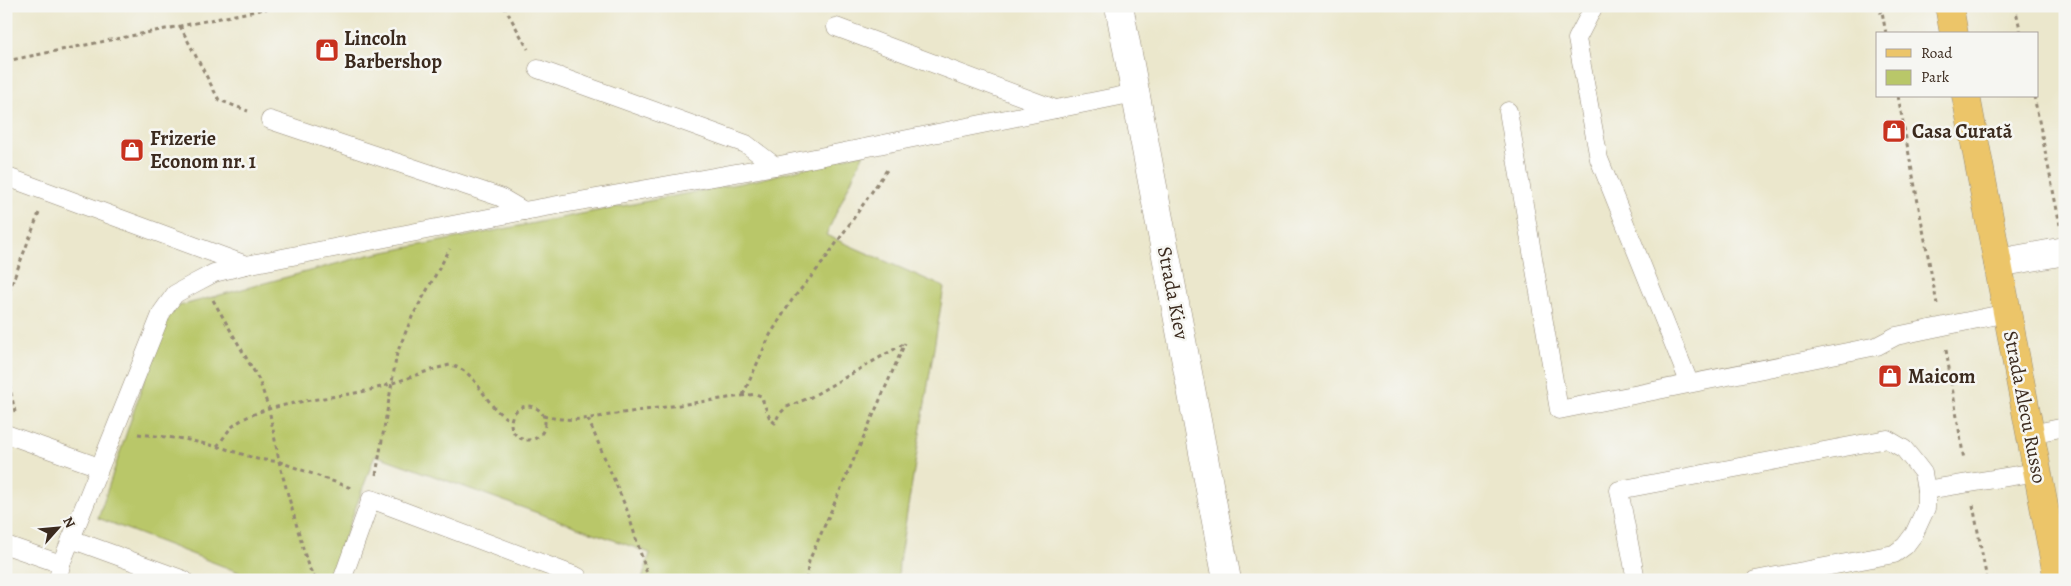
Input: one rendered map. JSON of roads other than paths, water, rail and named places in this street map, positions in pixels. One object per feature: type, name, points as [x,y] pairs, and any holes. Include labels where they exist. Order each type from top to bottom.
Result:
[{"type":"main road","points":[[1949,6],[1954,32]]},
{"type":"main road","name":"Strada Alecu Russo","points":[[1966,98],[2058,580]]},
{"type":"street","name":"Strada Kiev","points":[[1119,6],[1227,580]]},
{"type":"street","points":[[1998,263],[2063,241]]},
{"type":"lane","points":[[1594,6],[1577,39],[1599,159],[1689,382]]},
{"type":"lane","points":[[836,27],[1056,109]]},
{"type":"lane","points":[[538,69],[746,144],[775,166]]},
{"type":"lane","points":[[6,545],[60,572],[112,434],[162,312],[175,294],[214,273],[465,222],[775,166],[1135,93]]},
{"type":"lane","points":[[1508,111],[1559,410],[1689,382],[1878,346],[1896,336],[2008,313]]},
{"type":"lane","points":[[270,120],[500,197],[524,211]]},
{"type":"lane","points":[[10,178],[246,265]]},
{"type":"lane","points":[[2030,434],[2065,427]]},
{"type":"lane","points":[[14,437],[100,466]]},
{"type":"lane","points":[[1636,580],[1619,490],[1887,438],[1904,450],[1923,473],[1926,490],[1926,508],[1914,534],[1905,546],[1894,554],[1755,580]]},
{"type":"lane","points":[[1926,490],[2038,472]]},
{"type":"lane","points":[[342,580],[371,498],[578,577]]},
{"type":"lane","points":[[71,539],[184,580]]},
{"type":"place","name":"Lincoln Barbershop","points":[[327,50]]},
{"type":"place","name":"Casa Curată","points":[[1894,131]]},
{"type":"place","name":"Frizerie Econom nr. 1","points":[[132,150]]},
{"type":"place","name":"Maicom","points":[[1890,376]]}]
